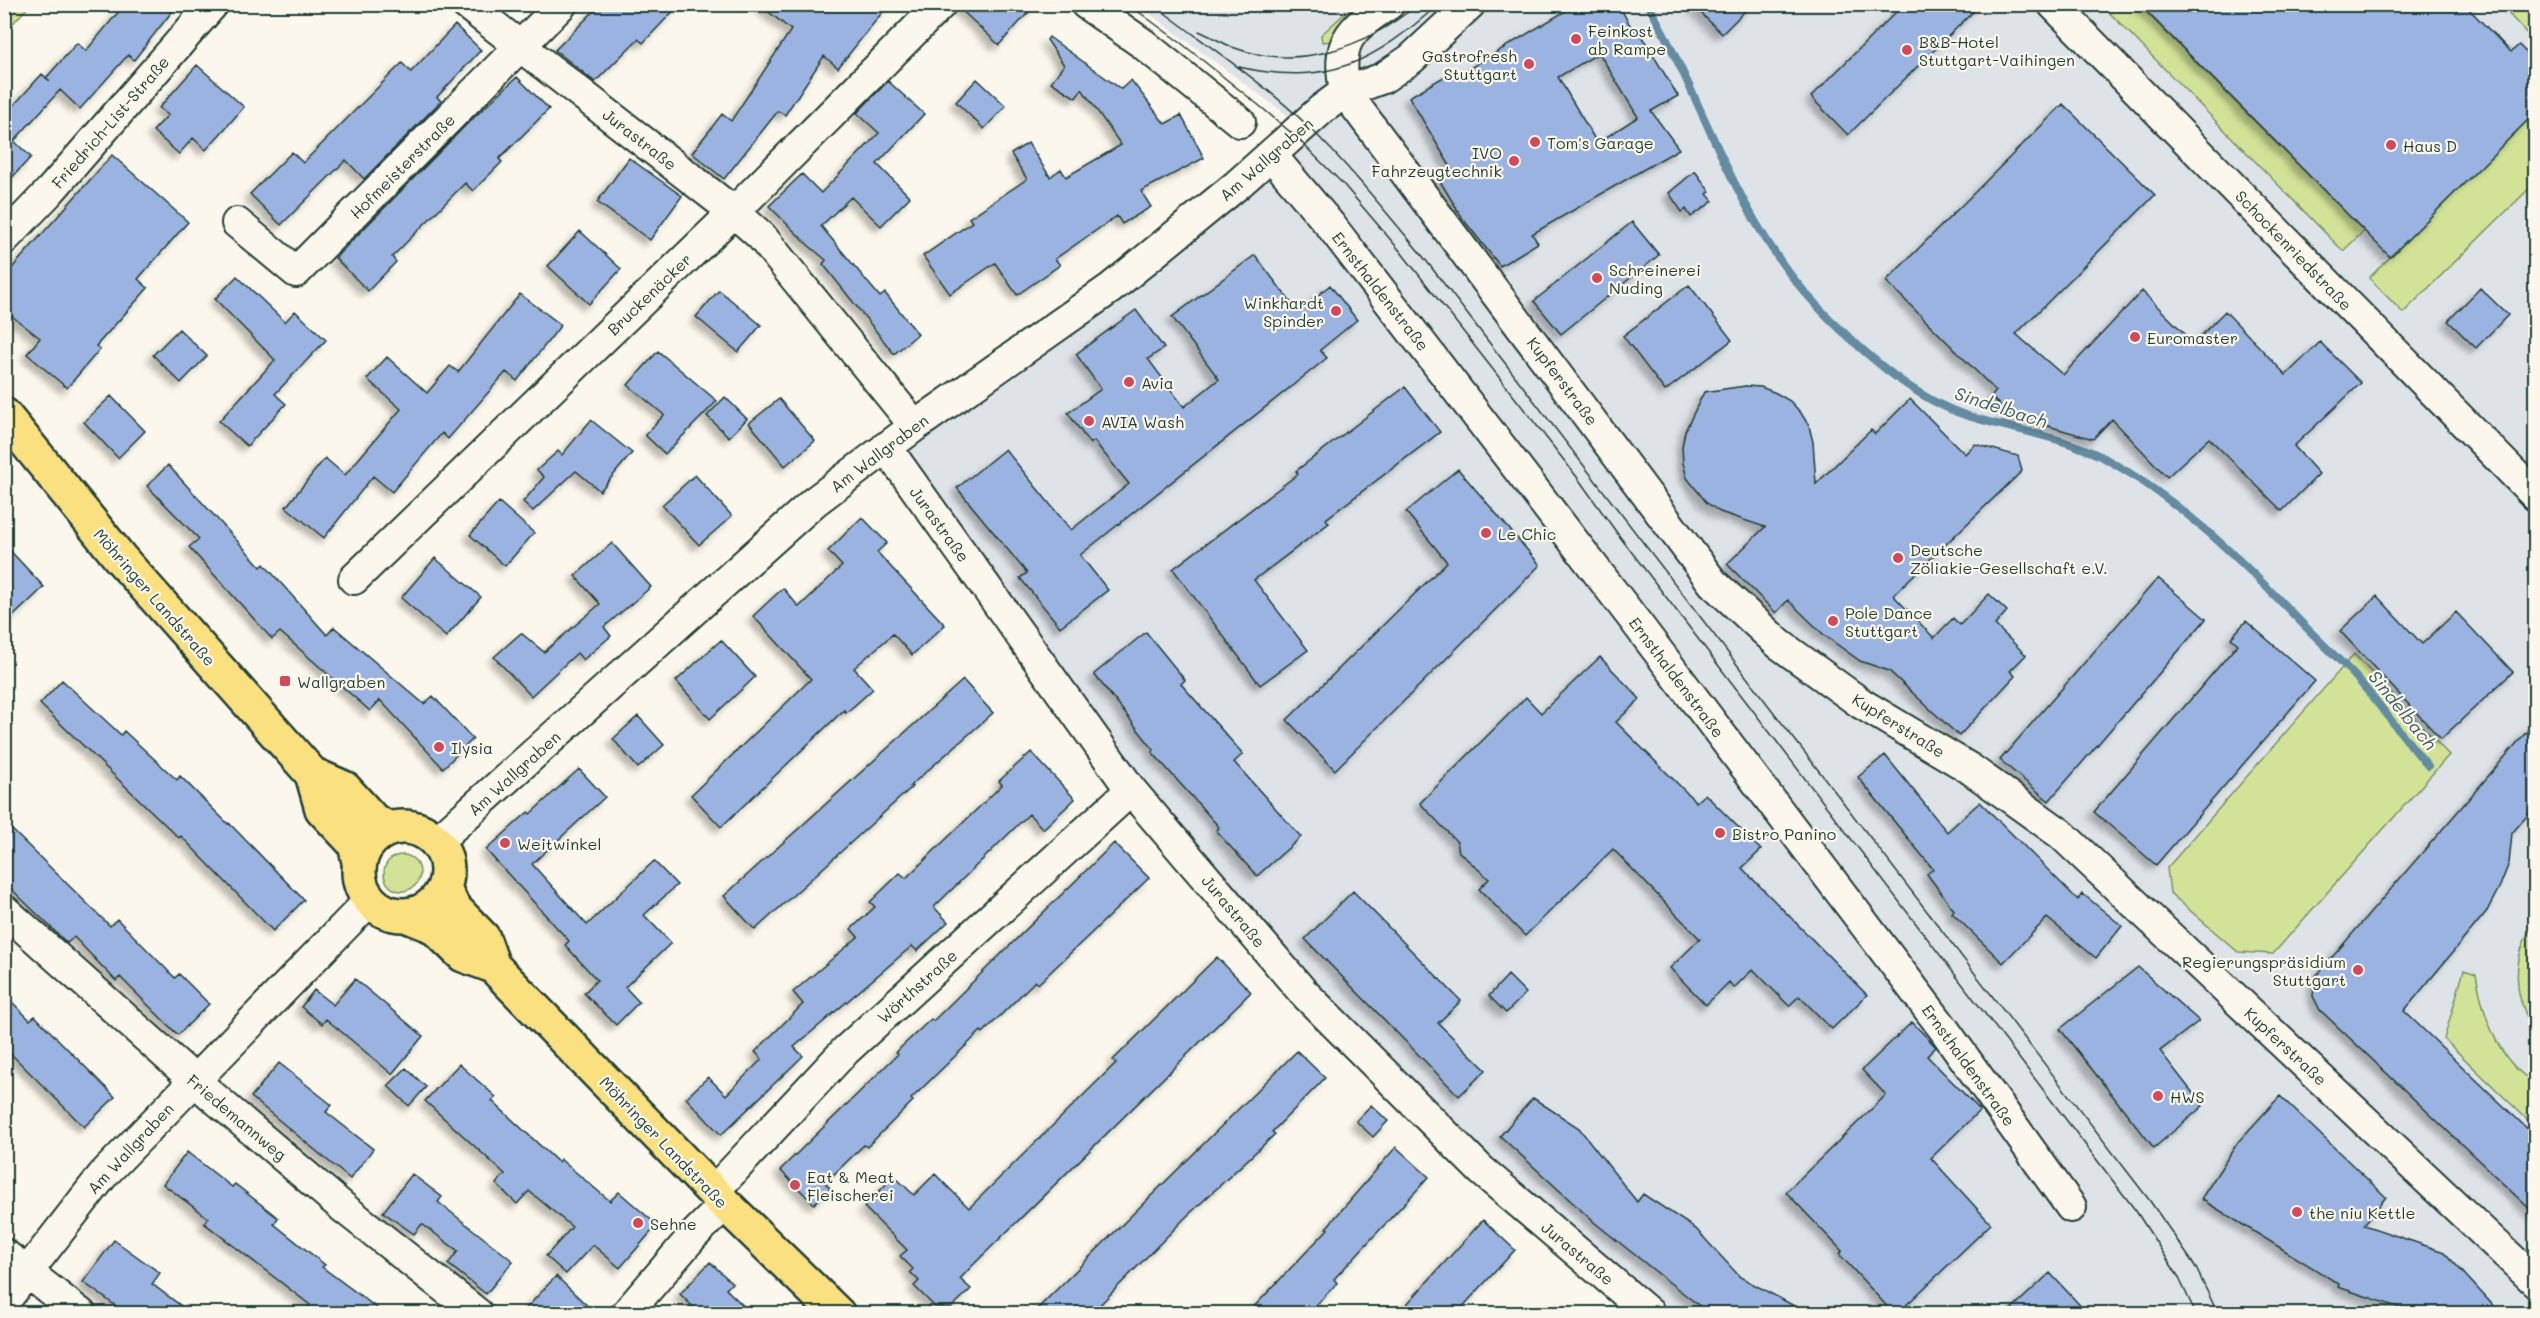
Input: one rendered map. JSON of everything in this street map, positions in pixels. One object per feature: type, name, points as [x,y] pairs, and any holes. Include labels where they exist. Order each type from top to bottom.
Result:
[{"type":"main road","name":"Möhringer Landstraße","points":[[4,415],[120,558],[312,774],[344,788],[374,821],[390,829]]},
{"type":"main road","name":"Möhringer Landstraße","points":[[312,774],[322,809],[355,844],[360,882],[369,901],[380,910],[393,915],[408,915],[434,926],[463,955],[493,966]]},
{"type":"main road","points":[[359,862],[370,842],[379,834],[390,829],[415,828],[436,842],[446,859],[444,888],[433,904],[421,912],[408,915]]},
{"type":"main road","name":"Möhringer Landstraße","points":[[444,888],[453,907],[483,938],[493,966],[719,1198],[838,1314]]},
{"type":"street","name":"Friedrich-List-Straße","points":[[4,239],[50,191],[213,4]]},
{"type":"street","name":"Jurastraße","points":[[466,4],[734,212],[761,236],[915,426]]},
{"type":"street","name":"Hofmeisterstraße","points":[[237,223],[296,272],[562,4]]},
{"type":"street","name":"Bruckenäcker","points":[[354,579],[734,212],[941,4]]},
{"type":"street","points":[[1086,4],[1142,44],[1240,122]]},
{"type":"street","points":[[1345,92],[1341,67],[1344,48],[1350,35],[1357,26],[1389,4]]},
{"type":"street","name":"Am Wallgraben","points":[[436,842],[814,502],[915,426],[1111,288],[1271,156],[1322,109],[1345,92],[1383,78],[1411,59],[1470,4]]},
{"type":"street","name":"Schockenriedstraße","points":[[2054,4],[2535,496]]},
{"type":"street","name":"Kupferstraße","points":[[1345,92],[1713,583],[1779,644],[1862,704],[1969,768],[2061,834],[2535,1282]]},
{"type":"street","name":"Ernsthaldenstraße","points":[[1271,156],[1331,225],[1640,627],[1943,1028],[2071,1207]]},
{"type":"street","name":"Jurastraße","points":[[886,447],[1131,790],[1303,992],[1481,1170],[1650,1314]]},
{"type":"street","name":"Wörthstraße","points":[[626,1314],[693,1236],[719,1198],[845,1051],[1131,790]]},
{"type":"street","name":"Am Wallgraben","points":[[4,1302],[15,1262],[369,901]]},
{"type":"street","name":"Friedemannweg","points":[[4,910],[194,1080],[345,1209],[478,1314]]},
{"type":"street","points":[[15,1262],[81,1314]]},
{"type":"shaded area","points":[[1138,5],[2535,5],[2535,1313],[1632,1313],[1120,792],[981,608],[888,452],[1302,126]]},
{"type":"green space","points":[[4,5],[30,5],[5,32]]},
{"type":"green space","points":[[1354,5],[1365,5],[1332,41],[1322,42],[1321,35]]},
{"type":"green space","points":[[2102,5],[2139,5],[2364,231],[2343,251]]},
{"type":"green space","points":[[2512,5],[2530,5],[2535,10],[2535,42],[2506,11]]},
{"type":"green space","points":[[2535,113],[2535,183],[2403,313],[2369,278]]},
{"type":"green space","points":[[2354,654],[2449,755],[2273,954],[2238,952],[2170,893],[2167,868]]},
{"type":"green space","points":[[402,855],[415,860],[420,873],[415,886],[402,891],[389,886],[384,873],[389,860]]},
{"type":"green space","points":[[2535,921],[2535,1031],[2522,1004],[2517,976],[2522,948]]},
{"type":"green space","points":[[2464,970],[2476,974],[2488,1021],[2501,1050],[2522,1074],[2535,1083],[2535,1127],[2444,1039]]},
{"type":"building","points":[[125,4],[178,4],[134,60],[128,55],[80,109],[60,90],[14,141],[31,157],[4,186],[4,116],[42,74],[46,78],[77,43],[86,51]]},
{"type":"building","points":[[601,4],[680,4],[643,43],[638,39],[595,82],[555,50]]},
{"type":"building","points":[[759,4],[889,4],[838,68],[824,56],[785,115],[778,111],[724,179],[692,153],[722,114],[731,121],[791,30]]},
{"type":"building","points":[[958,4],[1036,4],[999,45],[958,7]]},
{"type":"building","points":[[1577,4],[1618,4],[1634,32],[1638,30],[1678,96],[1651,111],[1679,149],[1532,234],[1538,243],[1500,266],[1463,219],[1438,178],[1453,171],[1409,97],[1447,75],[1450,80]],"holes":[[[1599,53],[1638,117],[1597,143],[1558,77]]]},
{"type":"building","points":[[1692,4],[1752,4],[1722,34]]},
{"type":"building","points":[[1904,4],[1981,4],[1848,135],[1811,97]]},
{"type":"building","name":"Haus D","points":[[2139,4],[2464,4],[2511,52],[2519,45],[2535,62],[2535,113],[2390,257]]},
{"type":"building","points":[[455,25],[481,50],[437,97],[441,101],[364,179],[346,160],[281,225],[250,194],[292,152],[303,163],[402,63],[411,72]]},
{"type":"building","points":[[1049,37],[1121,89],[1131,80],[1165,124],[1181,115],[1204,158],[1141,191],[1151,207],[1122,224],[1117,216],[1055,259],[1060,265],[1017,295],[995,263],[950,294],[923,256],[972,222],[969,218],[1027,179],[1011,154],[1028,143],[1050,177],[1061,169],[1066,177],[1121,145],[1082,89],[1076,98],[1051,82],[1064,65],[1047,40]]},
{"type":"building","points":[[197,65],[244,107],[206,150],[193,138],[179,154],[153,131],[168,115],[159,108]]},
{"type":"building","points":[[517,77],[549,109],[499,159],[502,162],[473,191],[465,183],[392,257],[396,262],[368,291],[335,258],[465,126]]},
{"type":"building","points":[[977,79],[1006,106],[984,129],[956,102]]},
{"type":"building","points":[[888,81],[924,114],[877,164],[910,197],[881,226],[851,197],[821,226],[880,297],[885,293],[918,334],[894,354],[823,264],[826,260],[769,206],[802,174],[821,193],[879,133],[857,113]]},
{"type":"building","points":[[2063,104],[2155,195],[2016,334],[2063,375],[2142,291],[2194,343],[2225,311],[2286,375],[2320,342],[2361,383],[2294,446],[2319,474],[2282,511],[2209,438],[2167,477],[2112,419],[2093,439],[2010,415],[1991,397],[1996,391],[1886,281]]},
{"type":"building","points":[[112,155],[188,222],[138,279],[148,288],[96,346],[100,349],[67,388],[27,354],[40,338],[4,310],[4,277]]},
{"type":"building","points":[[629,158],[682,196],[650,240],[597,202]]},
{"type":"building","points":[[1695,171],[1710,192],[1707,194],[1713,201],[1691,217],[1686,209],[1682,212],[1669,193]]},
{"type":"building","name":"Schreinerei Nuding","points":[[1632,222],[1659,255],[1561,334],[1534,301]]},
{"type":"building","points":[[580,231],[621,269],[589,304],[548,266]]},
{"type":"building","points":[[1255,255],[1298,312],[1330,285],[1357,320],[1320,350],[1327,358],[1080,555],[1108,590],[1060,627],[1020,578],[1027,573],[957,488],[1005,449],[1071,530],[1129,484],[1094,441],[1090,444],[1068,413],[1101,389],[1076,354],[1136,310],[1164,348],[1148,359],[1184,407],[1219,379],[1172,317]]},
{"type":"building","points":[[237,276],[285,322],[295,311],[326,340],[275,394],[286,404],[247,446],[219,421],[275,360],[215,299]]},
{"type":"building","points":[[1689,285],[1732,340],[1665,391],[1623,336]]},
{"type":"building","points":[[2480,288],[2508,315],[2476,348],[2448,321]]},
{"type":"building","points":[[719,290],[761,325],[738,352],[696,317]]},
{"type":"building","points":[[520,294],[561,325],[517,381],[506,372],[448,439],[442,433],[392,492],[373,476],[324,538],[286,507],[325,458],[345,475],[401,409],[367,379],[387,357],[427,393],[450,366],[458,372]]},
{"type":"building","points":[[179,329],[207,356],[181,383],[153,355]]},
{"type":"building","points":[[658,351],[717,401],[665,454],[645,435],[664,415],[628,385]]},
{"type":"building","points":[[1745,386],[1761,387],[1776,393],[1790,401],[1801,413],[1809,426],[1813,442],[1816,484],[1871,430],[1875,434],[1910,399],[1965,454],[1975,444],[2018,456],[2022,471],[1893,595],[1934,638],[1953,618],[1960,625],[1989,594],[2007,611],[1995,625],[2026,655],[2010,671],[2015,676],[1959,736],[1889,671],[1860,661],[1824,635],[1788,600],[1776,613],[1727,564],[1765,527],[1720,512],[1707,503],[1687,478],[1682,447],[1685,431],[1704,392]]},
{"type":"building","points":[[1405,387],[1440,432],[1326,519],[1329,523],[1254,580],[1308,650],[1260,685],[1173,569],[1298,474],[1296,471]]},
{"type":"building","points":[[111,396],[145,431],[118,458],[84,422]]},
{"type":"building","points":[[725,397],[747,419],[729,437],[707,416]]},
{"type":"building","points":[[779,399],[815,441],[785,466],[749,423]]},
{"type":"building","points":[[591,420],[632,453],[600,491],[576,471],[533,511],[523,502],[544,477],[537,470],[558,451],[562,455]]},
{"type":"building","points":[[168,465],[261,567],[264,564],[327,635],[334,627],[424,704],[433,696],[473,739],[443,768],[380,700],[370,711],[280,632],[272,639],[189,547],[199,539],[147,486]]},
{"type":"building","points":[[1458,469],[1540,565],[1335,770],[1287,720],[1447,562],[1406,512]]},
{"type":"building","points":[[695,475],[732,516],[699,545],[662,505]]},
{"type":"building","points":[[499,502],[534,533],[505,566],[470,535]]},
{"type":"building","points":[[862,517],[887,543],[877,552],[945,625],[912,655],[893,634],[854,668],[873,689],[846,713],[844,710],[721,827],[691,795],[811,679],[753,616],[783,588],[799,607],[842,566],[828,551]]},
{"type":"building","points":[[612,543],[651,587],[604,627],[611,636],[583,660],[577,653],[531,696],[494,657],[521,633],[544,652],[600,604],[575,576]]},
{"type":"building","points":[[4,544],[44,587],[4,625]]},
{"type":"building","points":[[435,558],[481,597],[446,637],[401,598]]},
{"type":"building","points":[[2158,578],[2206,619],[2049,801],[2000,760]]},
{"type":"building","points":[[2377,596],[2422,644],[2456,612],[2513,672],[2441,739],[2340,631]]},
{"type":"building","points":[[2246,621],[2315,681],[2156,865],[2094,812],[2238,644],[2231,638]]},
{"type":"building","points":[[1146,632],[1185,680],[1181,684],[1243,754],[1234,762],[1301,837],[1257,876],[1216,831],[1219,827],[1152,752],[1154,750],[1094,674]]},
{"type":"building","points":[[721,640],[755,677],[710,719],[676,681]]},
{"type":"building","points":[[1600,657],[1640,699],[1616,722],[1696,802],[1705,794],[1761,850],[1742,868],[1867,995],[1832,1029],[1799,996],[1789,1006],[1753,969],[1734,988],[1729,982],[1706,1005],[1670,968],[1700,939],[1613,849],[1525,936],[1479,889],[1489,879],[1459,852],[1457,842],[1420,803],[1526,697],[1541,713]]},
{"type":"building","points":[[62,680],[121,735],[124,731],[177,780],[180,776],[304,900],[273,931],[181,836],[179,838],[40,704]]},
{"type":"building","points":[[963,680],[993,713],[910,786],[912,787],[755,930],[724,896]]},
{"type":"building","points":[[638,716],[664,745],[638,768],[613,739]]},
{"type":"building","name":"Regierungspräsidium Stuttgart","points":[[2535,722],[2535,807],[2512,833],[2509,863],[2500,886],[2487,911],[2404,1011],[2535,1136],[2535,1214],[2320,1010],[2313,996],[2315,977]]},
{"type":"building","points":[[1031,752],[1075,799],[1043,829],[1029,814],[934,907],[948,922],[917,951],[912,946],[794,1047],[803,1056],[721,1135],[686,1098],[708,1077],[726,1095],[762,1059],[755,1052],[803,1004],[793,992],[858,937],[851,929],[875,907],[870,902],[900,873],[906,878],[1002,785],[999,781]]},
{"type":"building","points":[[1885,755],[1947,832],[1980,802],[2078,900],[2083,894],[2122,926],[2096,958],[2047,918],[2003,963],[1952,913],[1954,910],[1927,874],[1933,869],[1858,777]]},
{"type":"building","points":[[579,769],[605,797],[532,864],[587,925],[654,861],[677,885],[644,915],[671,943],[625,987],[639,1002],[616,1025],[584,993],[597,980],[565,945],[569,941],[486,850]]},
{"type":"building","points":[[4,822],[110,926],[117,919],[175,978],[179,974],[209,1004],[178,1035],[120,977],[116,981],[74,937],[67,943],[4,882]]},
{"type":"building","points":[[1114,843],[1149,878],[1038,984],[1035,981],[983,1033],[981,1031],[911,1099],[913,1101],[867,1147],[864,1145],[825,1183],[830,1188],[814,1204],[780,1170],[898,1054],[896,1052],[931,1019],[933,1021]]},
{"type":"building","points":[[1353,891],[1461,1001],[1438,1023],[1486,1070],[1459,1096],[1305,939]]},
{"type":"building","points":[[1217,957],[1251,992],[971,1267],[960,1279],[971,1289],[952,1307],[935,1307],[914,1286],[919,1281],[910,1272],[913,1269],[900,1256],[907,1250],[864,1207],[894,1176],[914,1195],[935,1174],[969,1208],[1116,1063],[1113,1060]]},
{"type":"building","points":[[2138,967],[2199,1021],[2160,1051],[2203,1106],[2154,1148],[2060,1029]]},
{"type":"building","points":[[1508,975],[1526,993],[1506,1013],[1489,996]]},
{"type":"building","points":[[355,979],[423,1036],[392,1074],[326,1019],[322,1024],[301,1007],[314,990],[333,1005]]},
{"type":"building","points":[[4,994],[30,1020],[35,1016],[115,1097],[84,1127],[4,1047]]},
{"type":"building","points":[[1912,1022],[1936,1047],[1927,1056],[1980,1110],[1931,1158],[1991,1224],[1897,1314],[1894,1314],[1839,1254],[1842,1251],[1786,1192],[1886,1095],[1862,1070]]},
{"type":"building","points":[[1297,1051],[1325,1078],[1272,1132],[1275,1134],[1185,1218],[1091,1314],[1032,1314]]},
{"type":"building","points":[[279,1063],[332,1105],[326,1112],[373,1149],[350,1179],[251,1097]]},
{"type":"building","points":[[459,1064],[496,1097],[492,1101],[558,1162],[560,1159],[610,1201],[619,1192],[657,1225],[620,1268],[593,1245],[566,1274],[546,1256],[572,1227],[529,1191],[517,1204],[496,1184],[505,1174],[425,1101]]},
{"type":"building","points":[[406,1068],[426,1087],[409,1106],[388,1086]]},
{"type":"building","name":"the niu Kettle","points":[[2280,1096],[2386,1197],[2364,1225],[2444,1252],[2501,1314],[2418,1314],[2338,1287],[2339,1284],[2201,1199],[2238,1142]]},
{"type":"building","points":[[1533,1098],[1579,1128],[1637,1202],[1643,1194],[1696,1229],[1740,1277],[1809,1314],[1710,1314],[1665,1279],[1595,1223],[1500,1136]]},
{"type":"building","points":[[1371,1105],[1388,1121],[1373,1137],[1356,1121]]},
{"type":"building","points":[[1396,1147],[1429,1177],[1334,1279],[1337,1283],[1308,1314],[1247,1314],[1328,1229],[1326,1228]]},
{"type":"building","points":[[187,1152],[232,1187],[235,1184],[278,1218],[274,1224],[325,1265],[322,1267],[385,1314],[304,1314],[310,1305],[204,1223],[208,1218],[163,1184]]},
{"type":"building","points":[[412,1174],[442,1197],[438,1202],[513,1261],[486,1294],[448,1264],[458,1251],[422,1224],[414,1234],[383,1212]]},
{"type":"building","points":[[1483,1220],[1515,1250],[1456,1314],[1398,1314]]},
{"type":"building","points":[[114,1240],[160,1273],[152,1284],[192,1314],[127,1314],[83,1282]]},
{"type":"building","points":[[710,1262],[732,1283],[726,1289],[752,1314],[700,1314],[680,1294]]},
{"type":"building","points":[[2050,1273],[2088,1314],[2006,1314]]},
{"type":"building","points":[[556,1276],[596,1314],[521,1314]]},
{"type":"waterway","name":"Sindelbach","points":[[1648,4],[1681,67],[1725,164],[1758,226],[1791,276],[1831,321],[1898,379],[1931,400],[1965,415],[2055,439],[2089,451],[2106,459],[2158,492],[2228,550],[2353,674],[2428,766]]},
{"type":"tram line","points":[[1128,4],[1181,43],[1295,136],[1344,185],[1401,252],[1577,477],[1617,533],[2136,1211],[2178,1276],[2196,1314]]},
{"type":"tram line","points":[[1153,4],[1253,78],[1291,110],[1338,157],[1421,254],[2150,1201],[2195,1266],[2218,1314]]},
{"type":"tram line","points":[[1199,31],[1232,47],[1257,54],[1282,57],[1307,56],[1354,43],[1398,19],[1418,4]]},
{"type":"tram line","points":[[1239,67],[1299,74],[1348,65],[1393,41],[1439,4]]},
{"type":"place","name":"Feinkost ab Rampe","points":[[1576,39]]},
{"type":"place","name":"B&B-Hotel Stuttgart-Vaihingen","points":[[1907,50]]},
{"type":"place","name":"Gastrofresh Stuttgart","points":[[1529,64]]},
{"type":"place","name":"Tom's Garage","points":[[1535,142]]},
{"type":"place","name":"Haus D","points":[[2391,145]]},
{"type":"place","name":"IVO Fahrzeugtechnik","points":[[1514,161]]},
{"type":"place","name":"Schreinerei Nuding","points":[[1597,278]]},
{"type":"place","name":"Winkhardt Spinder","points":[[1336,311]]},
{"type":"place","name":"Euromaster","points":[[2135,337]]},
{"type":"place","name":"Avia","points":[[1129,382]]},
{"type":"place","name":"AVIA Wash","points":[[1089,421]]},
{"type":"place","name":"Le Chic","points":[[1486,533]]},
{"type":"place","name":"Deutsche Zöliakie-Gesellschaft e.V.","points":[[1898,558]]},
{"type":"place","name":"Pole Dance Stuttgart","points":[[1833,621]]},
{"type":"place","name":"Wallgraben","points":[[285,681]]},
{"type":"place","name":"Ilysia","points":[[439,747]]},
{"type":"place","name":"Bistro Panino","points":[[1720,833]]},
{"type":"place","name":"Weitwinkel","points":[[505,843]]},
{"type":"place","name":"Regierungspräsidium Stuttgart","points":[[2358,970]]},
{"type":"place","name":"HWS","points":[[2158,1096]]},
{"type":"place","name":"Eat & Meat Fleischerei","points":[[795,1185]]},
{"type":"place","name":"the niu Kettle","points":[[2297,1212]]},
{"type":"place","name":"Sehne","points":[[638,1223]]}]
